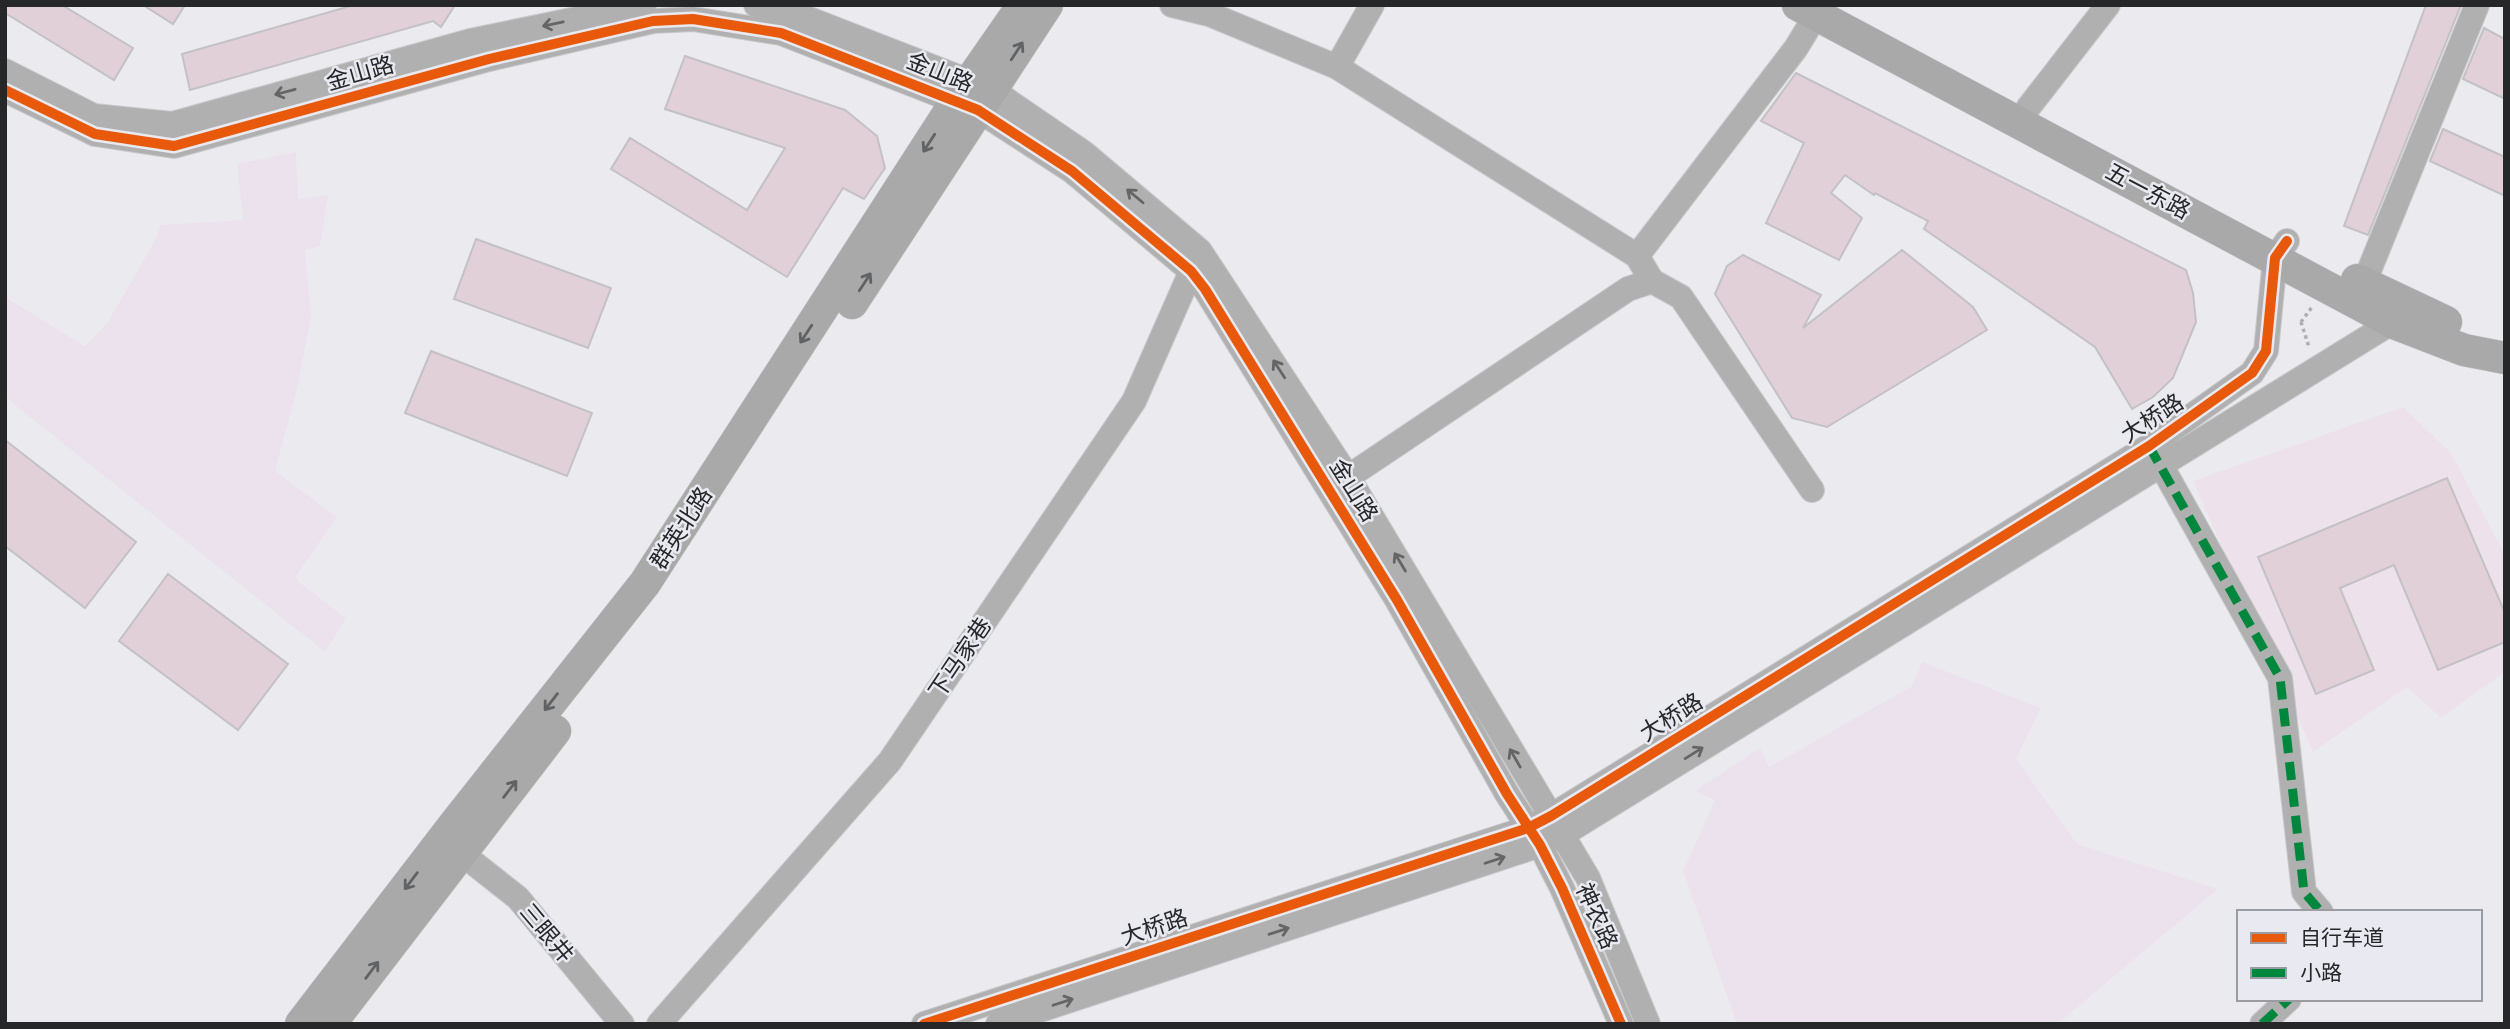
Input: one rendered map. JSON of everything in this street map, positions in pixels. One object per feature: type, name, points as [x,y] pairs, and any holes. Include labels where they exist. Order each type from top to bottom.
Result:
[{"type":"main road","name":"群英北路","points":[[330,1024],[657,599],[974,95],[1023,5]]},
{"type":"main road","name":"群英北路","points":[[301,1024],[645,583],[974,95],[1047,5]]},
{"type":"main road","name":"五一东路","points":[[1841,5],[2464,350],[2505,358]]},
{"type":"main road","name":"五一东路","points":[[1802,18],[2281,250],[2364,283],[2403,315],[2505,338]]},
{"type":"street","name":"金山路","points":[[5,71],[94,116],[172,124],[470,41],[644,5]]},
{"type":"street","name":"金山路","points":[[756,5],[786,10],[974,95],[1072,171],[1196,261],[1348,477],[1557,825]]},
{"type":"street","points":[[1172,5],[1209,14],[1337,67],[1637,257],[1652,281],[1681,298],[1812,490]]},
{"type":"street","points":[[1337,67],[1372,5]]},
{"type":"street","points":[[2028,108],[2108,5]]},
{"type":"street","points":[[2364,283],[2477,5]]},
{"type":"street","name":"金山路","points":[[5,90],[95,134],[174,146],[489,59],[697,12],[781,33],[974,95]]},
{"type":"street","points":[[1637,257],[1796,48],[1802,18]]},
{"type":"street","name":"大桥路","points":[[2155,454],[2262,362],[2266,351],[2281,250]]},
{"type":"street","name":"金山路","points":[[1196,261],[1205,289],[1390,588],[1534,836]]},
{"type":"street","name":"下马家巷","points":[[659,1024],[890,761],[1134,401],[1196,261]]},
{"type":"street","points":[[1348,477],[1628,289],[1652,281]]},
{"type":"street","name":"大桥路","points":[[998,1024],[1534,836],[1557,825],[2155,454],[2403,315]]},
{"type":"street","points":[[2155,454],[2280,678],[2304,892],[2319,910]]},
{"type":"street","name":"神农路","points":[[1557,825],[1588,878],[1648,1024]]},
{"type":"street","name":"大桥路","points":[[924,1024],[1534,836]]},
{"type":"street","name":"神农路","points":[[1534,836],[1562,888],[1621,1024]]},
{"type":"street","name":"三眼井","points":[[461,852],[518,898],[622,1024]]},
{"type":"street","points":[[2262,1024],[2286,1001]]},
{"type":"path","points":[[2309,347],[2301,322],[2315,303]]},
{"type":"shaded area","points":[[296,152],[298,199],[328,195],[320,246],[305,250],[311,316],[297,389],[275,471],[337,517],[296,576],[299,582],[346,618],[325,652],[5,397],[5,297],[85,346],[108,322],[157,237],[160,225],[243,220],[237,164]]},
{"type":"shaded area","points":[[2403,407],[2451,453],[2505,555],[2505,672],[2441,718],[2407,687],[2313,752],[2193,481]]},
{"type":"shaded area","points":[[1922,662],[2041,708],[2016,759],[2077,844],[2218,889],[2057,1024],[1737,1024],[1683,871],[1715,800],[1695,791],[1760,748],[1769,767],[1912,686]]},
{"type":"building","points":[[5,5],[62,5],[133,48],[114,80],[5,13]]},
{"type":"building","points":[[143,5],[185,5],[173,24]]},
{"type":"building","points":[[354,5],[455,5],[441,27],[433,21],[190,90],[182,54]]},
{"type":"building","points":[[2426,5],[2461,5],[2368,235],[2344,226]]},
{"type":"building","points":[[2484,28],[2505,39],[2505,99],[2463,79]]},
{"type":"building","points":[[685,56],[845,110],[877,136],[885,168],[864,199],[843,188],[787,277],[611,169],[630,138],[747,210],[785,148],[665,109]]},
{"type":"building","points":[[1796,73],[2186,270],[2193,293],[2196,322],[2173,378],[2153,397],[2132,409],[2095,347],[1924,229],[1928,221],[1875,193],[1874,195],[1845,175],[1831,193],[1862,218],[1839,260],[1766,223],[1804,143],[1761,121]]},
{"type":"building","points":[[2443,129],[2505,157],[2505,196],[2430,161]]},
{"type":"building","points":[[476,239],[611,288],[588,348],[454,299]]},
{"type":"building","points":[[1902,250],[1973,307],[1987,330],[1827,427],[1792,418],[1715,294],[1727,266],[1743,255],[1821,295],[1803,328]]},
{"type":"building","points":[[431,351],[592,413],[567,476],[405,413]]},
{"type":"building","points":[[5,440],[136,542],[85,608],[5,546]]},
{"type":"building","points":[[2447,478],[2505,613],[2505,642],[2438,670],[2394,565],[2340,588],[2374,670],[2316,694],[2258,557]]},
{"type":"building","points":[[168,574],[288,664],[238,730],[119,641]]},
{"type":"marked path","points":[[2149,446],[2280,678],[2304,892],[2319,910]]},
{"type":"marked path","points":[[2262,1024],[2287,1001]]},
{"type":"cycle path","points":[[5,90],[95,134],[174,146],[489,59],[653,21],[693,19],[781,33],[978,110],[1072,171],[1191,271],[1205,289],[1397,600],[1507,794],[1540,845],[1562,888],[1621,1024]]},
{"type":"cycle path","points":[[924,1024],[1528,828],[1551,816],[2149,446],[2252,373],[2266,351],[2275,258],[2287,241]]}]
